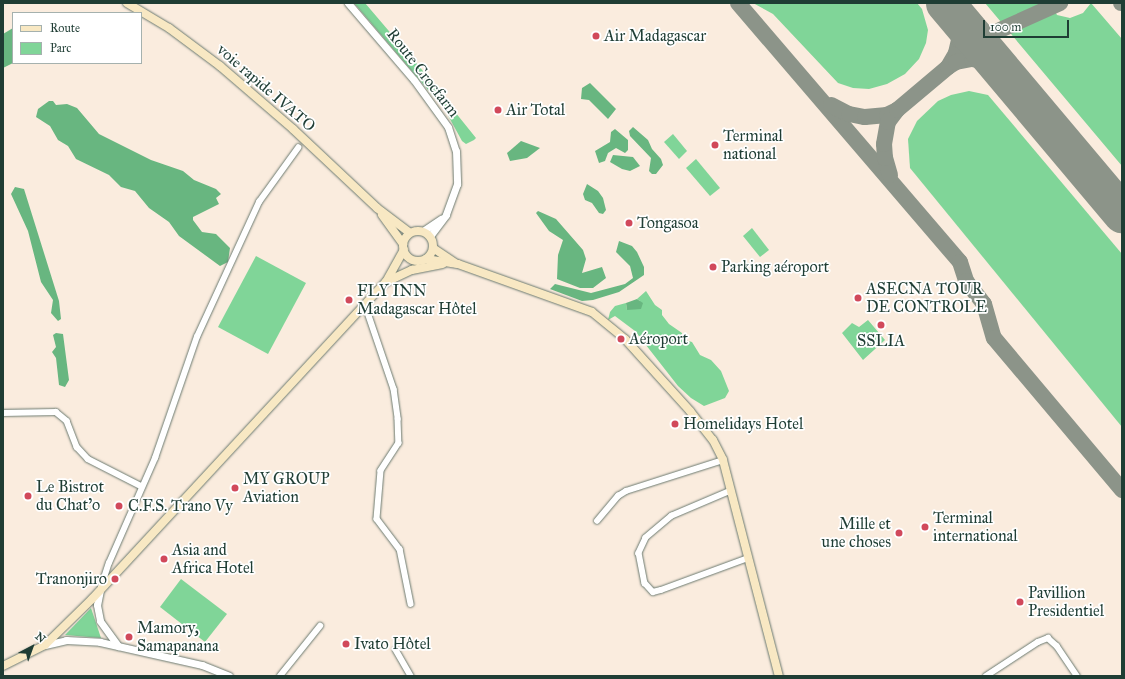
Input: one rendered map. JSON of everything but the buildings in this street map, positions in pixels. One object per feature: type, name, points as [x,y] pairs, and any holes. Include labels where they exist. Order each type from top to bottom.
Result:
[{"type":"main road","name":"voie rapide IVATO","points":[[127,3],[142,12]]},
{"type":"main road","name":"voie rapide IVATO","points":[[142,12],[192,43],[226,70],[293,129],[377,208]]},
{"type":"main road","points":[[377,208],[410,233],[427,234],[433,248],[457,264]]},
{"type":"main road","points":[[377,208],[413,260],[457,264],[592,312],[608,324],[644,359],[705,430],[723,460],[779,676]]},
{"type":"main road","points":[[386,282],[410,233]]},
{"type":"main road","points":[[3,666],[45,645],[100,590],[386,282],[423,260],[433,248]]},
{"type":"main road","points":[[386,282],[412,270],[457,264]]},
{"type":"street","name":"Route Crocfarm","points":[[348,3],[414,80],[448,127],[456,151],[457,184],[446,215],[427,234]]},
{"type":"street","points":[[118,646],[100,621],[97,605],[100,590],[141,486],[158,451],[197,337],[259,202],[298,148]]},
{"type":"street","points":[[365,304],[394,389],[398,419],[399,443],[381,471],[378,519],[400,549],[411,604]]},
{"type":"street","points":[[3,413],[56,412],[67,422],[77,447],[88,459],[141,486]]},
{"type":"street","points":[[596,521],[618,496],[626,491],[723,460]]},
{"type":"street","points":[[731,491],[672,516],[646,538],[639,553],[645,583],[652,592],[661,590],[748,558]]},
{"type":"street","points":[[280,676],[320,626]]},
{"type":"street","points":[[986,676],[1038,642],[1048,638],[1057,646],[1077,676]]},
{"type":"street","points":[[45,645],[66,640],[118,646],[202,665],[230,676]]},
{"type":"street","points":[[396,650],[411,676]]},
{"type":"green space","points":[[354,3],[365,3],[446,98],[447,102],[476,138],[474,140],[466,144],[462,141],[445,110]]},
{"type":"green space","points":[[753,3],[917,3],[922,9],[928,30],[926,43],[919,59],[905,74],[887,84],[869,89],[853,88],[838,83],[773,14]]},
{"type":"green space","points":[[985,3],[1051,3],[1057,15],[1070,18],[1083,13],[1091,3],[1122,39],[1122,166]]},
{"type":"green space","points":[[12,29],[12,64],[3,68],[3,34]]},
{"type":"green space","points":[[590,83],[616,109],[608,119],[589,100],[581,99],[582,88]]},
{"type":"green space","points":[[969,91],[988,95],[1122,254],[1122,427],[910,168],[908,139],[917,121],[938,101],[951,95]]},
{"type":"green space","points":[[49,101],[53,101],[56,105],[67,104],[77,108],[99,134],[151,160],[183,171],[194,180],[216,189],[221,194],[216,198],[219,204],[193,217],[193,220],[202,232],[216,234],[230,248],[228,262],[220,266],[179,236],[169,222],[149,208],[135,191],[121,187],[109,175],[76,159],[68,146],[58,140],[50,126],[36,117],[38,109]]},
{"type":"green space","points":[[633,127],[648,140],[652,149],[661,159],[663,165],[656,174],[652,174],[649,171],[651,158],[630,136],[629,131]]},
{"type":"green space","points":[[615,129],[628,140],[628,150],[625,153],[616,148],[608,153],[605,161],[599,163],[595,151],[610,142],[611,132]]},
{"type":"green space","points":[[673,134],[687,151],[679,159],[664,142]]},
{"type":"green space","points":[[521,141],[540,148],[527,158],[510,161],[507,153]]},
{"type":"green space","points":[[613,155],[633,157],[640,166],[630,171],[622,169],[610,162]]},
{"type":"green space","points":[[696,159],[720,188],[710,196],[686,168]]},
{"type":"green space","points":[[587,184],[598,191],[603,198],[606,210],[603,214],[599,213],[592,203],[585,200],[583,194]]},
{"type":"green space","points":[[15,187],[24,189],[59,301],[61,319],[58,321],[51,313],[53,300],[41,282],[28,231],[11,194]]},
{"type":"green space","points":[[538,211],[556,219],[583,250],[586,259],[582,273],[602,267],[606,278],[593,288],[580,288],[557,279],[558,255],[563,240],[549,231],[536,213]]},
{"type":"green space","points":[[752,228],[769,250],[760,257],[743,236]]},
{"type":"green space","points":[[619,241],[632,246],[637,252],[644,267],[644,275],[619,292],[593,300],[582,301],[550,289],[555,284],[591,293],[625,284],[633,278],[630,266],[616,252]]},
{"type":"green space","points":[[256,256],[306,283],[268,354],[218,327]]},
{"type":"green space","points":[[646,291],[655,305],[662,310],[662,315],[669,324],[682,333],[682,339],[692,342],[700,355],[711,360],[721,371],[729,391],[725,398],[704,406],[691,398],[678,386],[635,331],[615,316],[608,320],[610,312],[615,306],[626,303],[627,310],[640,301],[637,299]]},
{"type":"green space","points":[[637,299],[643,303],[641,309],[627,310],[626,303]]},
{"type":"green space","points":[[868,320],[885,340],[863,360],[842,333],[852,323],[859,327]]},
{"type":"green space","points":[[56,333],[63,334],[69,380],[65,387],[59,385],[56,358],[52,352],[56,347],[53,335]]},
{"type":"green space","points":[[181,579],[227,614],[205,642],[160,607]]},
{"type":"green space","points":[[91,608],[101,638],[65,635]]},
{"type":"taxiway","points":[[738,3],[960,262],[966,281],[984,304],[994,338],[1122,490]]},
{"type":"taxiway","points":[[1000,30],[1060,3]]},
{"type":"taxiway","points":[[948,67],[956,53],[959,40],[958,27],[951,10]]},
{"type":"taxiway","points":[[890,175],[885,158],[884,144],[888,122],[897,110],[956,62],[972,59],[982,61],[1000,70]]},
{"type":"taxiway","points":[[831,105],[849,114],[865,117],[887,115],[897,110]]},
{"type":"runway","points":[[945,3],[1122,213]]},
{"type":"place","name":"Air Madagascar","points":[[596,36]]},
{"type":"place","name":"Air Total","points":[[498,110]]},
{"type":"place","name":"Terminal national","points":[[715,145]]},
{"type":"place","name":"Tongasoa","points":[[629,223]]},
{"type":"place","name":"Parking aéroport","points":[[713,267]]},
{"type":"place","name":"ASECNA TOUR DE CONTROLE","points":[[858,298]]},
{"type":"place","name":"FLY INN Madagascar Hôtel","points":[[349,300]]},
{"type":"place","name":"SSLIA","points":[[881,325]]},
{"type":"place","name":"Aéroport","points":[[621,339]]},
{"type":"place","name":"Homelidays Hotel","points":[[675,424]]},
{"type":"place","name":"MY GROUP Aviation","points":[[235,488]]},
{"type":"place","name":"Le Bistrot du Chat'o","points":[[28,496]]},
{"type":"place","name":"C.F.S. Trano Vy","points":[[119,506]]},
{"type":"place","name":"Terminal international","points":[[925,527]]},
{"type":"place","name":"Mille et une choses","points":[[899,533]]},
{"type":"place","name":"Asia and Africa Hotel","points":[[164,559]]},
{"type":"place","name":"Tranonjiro","points":[[115,579]]},
{"type":"place","name":"Pavillion Presidentiel","points":[[1020,602]]},
{"type":"place","name":"Mamory, Samapanana","points":[[129,637]]},
{"type":"place","name":"Ivato Hôtel","points":[[346,644]]}]
